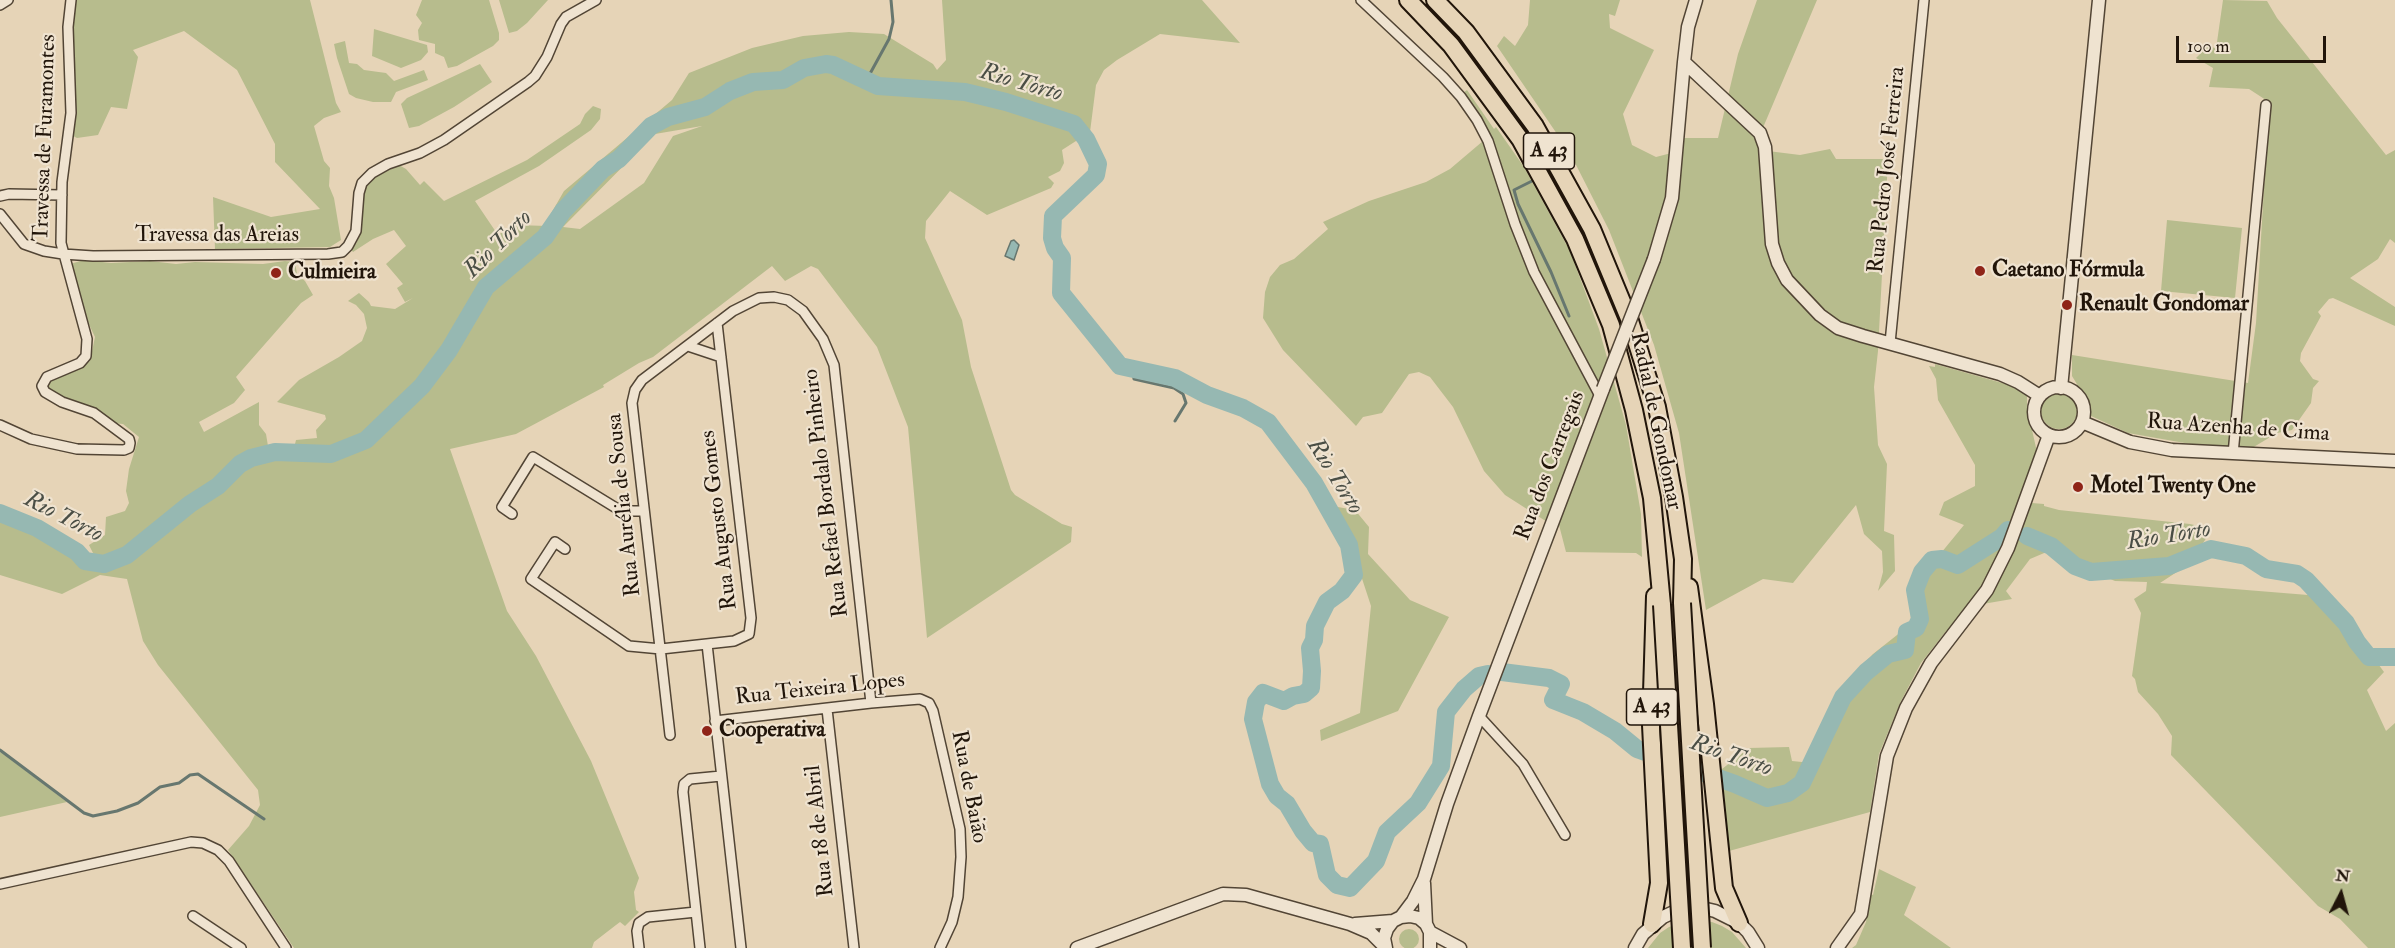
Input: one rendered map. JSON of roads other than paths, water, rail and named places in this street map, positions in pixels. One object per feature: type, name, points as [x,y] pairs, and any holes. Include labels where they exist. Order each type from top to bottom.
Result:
[{"type":"highway","name":"Radial de Gondomar","points":[[1408,0],[1451,45],[1520,139],[1575,239],[1611,325],[1634,410],[1652,498],[1682,948]]},
{"type":"highway","name":"Radial de Gondomar","points":[[1435,0],[1466,32],[1535,126],[1592,229],[1630,321],[1657,407],[1683,560],[1687,603],[1702,948]]},
{"type":"highway","name":"A 43","points":[[1687,603],[1721,850],[1724,888],[1739,923]]},
{"type":"highway","name":"A 43","points":[[1652,924],[1659,883],[1651,725],[1659,605]]},
{"type":"street","points":[[0,5],[8,0]]},
{"type":"street","name":"Travessa de Furamontes","points":[[0,425],[50,445],[99,450],[129,448],[129,439],[94,412],[62,402],[42,389],[43,381],[47,377],[80,363],[86,356],[87,339],[63,254],[62,195],[71,113],[68,27],[71,0]]},
{"type":"street","name":"Travessa das Areias","points":[[0,214],[24,244],[44,251],[63,254],[93,256],[336,253],[348,246],[356,231],[359,193],[362,183],[372,173],[388,164],[420,153],[444,140],[528,82],[535,76],[547,57],[566,17],[596,0]]},
{"type":"street","points":[[1360,0],[1443,77],[1477,120],[1488,141],[1515,224],[1534,272],[1602,393]]},
{"type":"street","name":"Rua dos Carregais","points":[[1386,947],[1384,938],[1387,928],[1413,901],[1424,879],[1447,804],[1479,716],[1654,258],[1672,198],[1688,27],[1696,0]]},
{"type":"street","name":"Rua Pedro José Ferreira","points":[[1890,343],[1924,0]]},
{"type":"street","points":[[2061,388],[2099,0]]},
{"type":"street","points":[[1684,62],[1750,122],[1760,134],[1765,147],[1773,244],[1778,263],[1787,280],[1820,315],[1838,328],[2000,374],[2040,396]]},
{"type":"street","points":[[2233,454],[2266,105]]},
{"type":"street","points":[[0,196],[9,194],[62,195]]},
{"type":"street","name":"Rua Refael Bordalo Pinheiro","points":[[688,346],[739,307],[759,298],[774,297],[788,300],[802,311],[816,330],[834,365],[871,703]]},
{"type":"street","name":"Rua Augusto Gomes","points":[[706,644],[734,641],[749,634],[752,618],[717,323]]},
{"type":"street","points":[[688,346],[722,357]]},
{"type":"street","name":"Rua Aurélia de Sousa","points":[[670,735],[632,403],[635,390],[642,380],[688,346]]},
{"type":"street","points":[[2053,388],[2061,388],[2068,389],[2080,399],[2083,406],[2082,422],[2072,434],[2057,437],[2042,431],[2034,418],[2036,403],[2040,396],[2053,388]]},
{"type":"street","name":"Rua Azenha de Cima","points":[[2082,422],[2130,442],[2154,447],[2233,454],[2395,461]]},
{"type":"street","points":[[1837,948],[1861,914],[1887,756],[1906,708],[1931,663],[1987,590],[2008,548],[2049,435]]},
{"type":"street","points":[[512,514],[502,507],[533,457],[621,511],[644,511]]},
{"type":"street","points":[[565,549],[555,542],[531,579],[629,646],[661,649],[706,644],[741,948]]},
{"type":"street","name":"Rua Teixeira Lopes","points":[[715,722],[871,703],[920,699],[929,704]]},
{"type":"street","name":"Rua de Baião","points":[[929,704],[933,711],[960,829],[961,857],[958,897],[952,922],[940,948]]},
{"type":"street","name":"Rua 18 de Abril","points":[[827,709],[854,948]]},
{"type":"street","points":[[1479,716],[1523,764],[1565,835]]},
{"type":"street","points":[[700,948],[684,784],[690,779],[722,776]]},
{"type":"street","points":[[0,884],[191,842],[203,843],[218,850],[229,861],[286,948]]},
{"type":"street","name":"Rua dos Carregais","points":[[1424,879],[1430,948]]},
{"type":"street","points":[[1077,948],[1222,894],[1246,895],[1350,924],[1371,933],[1386,947]]},
{"type":"street","points":[[1635,948],[1652,924],[1676,911],[1695,908],[1715,911],[1739,923],[1758,948]]},
{"type":"street","points":[[639,948],[637,931],[639,923],[648,917],[696,912]]},
{"type":"street","points":[[193,916],[241,948]]},
{"type":"street","points":[[1350,924],[1373,924],[1410,916],[1419,918],[1428,928],[1460,948]]},
{"type":"water","points":[[1014,240],[1019,245],[1014,260],[1005,256],[1011,241]]},
{"type":"waterway","points":[[866,81],[889,39],[893,22],[891,0]]},
{"type":"waterway","name":"Rio Torto","points":[[0,513],[37,528],[77,552],[85,561],[104,564],[127,555],[190,504],[218,486],[240,464],[251,458],[275,452],[331,454],[366,440],[422,386],[449,350],[486,287],[545,237],[563,211],[603,169],[619,159],[651,126],[668,117],[705,107],[730,91],[753,82],[783,80],[804,68],[826,64],[833,65],[878,86],[965,92],[1006,102],[1074,124],[1086,139],[1098,164],[1096,175],[1053,216],[1052,238],[1062,258],[1061,293],[1120,366],[1175,378],[1207,395],[1243,408],[1268,422],[1314,483],[1349,545],[1354,575],[1342,591],[1327,602],[1315,626],[1314,640],[1310,648],[1311,688],[1304,694],[1284,701],[1263,693],[1256,702],[1253,719],[1270,784],[1277,796],[1287,804],[1303,831],[1313,843],[1320,844],[1327,875],[1337,885],[1350,888],[1376,861],[1387,832],[1418,803],[1441,766],[1446,712],[1464,689],[1479,676],[1488,674]]},
{"type":"waterway","points":[[1532,181],[1514,190],[1518,204],[1551,272],[1569,316]]},
{"type":"waterway","points":[[1132,367],[1134,379],[1174,388],[1183,394],[1186,403],[1175,421]]},
{"type":"waterway","name":"Rio Torto","points":[[1502,672],[1549,678],[1561,684],[1553,700],[1583,712],[1615,731],[1637,749],[1735,784],[1767,798],[1788,793],[1802,783],[1843,697],[1866,672],[1888,654],[1905,650],[1907,632],[1916,628],[1920,619],[1915,590],[1922,572],[1932,560],[1942,559],[1958,565],[2002,537],[2008,530]]},
{"type":"waterway","name":"Rio Torto","points":[[2027,536],[2051,546],[2075,566],[2091,572],[2169,566],[2211,549],[2246,556],[2266,569],[2297,574],[2306,580],[2346,623],[2369,657],[2395,657]]},
{"type":"waterway","points":[[0,750],[84,813],[93,816],[117,811],[138,803],[160,787],[179,783],[190,775],[198,774],[264,819]]},
{"type":"place","name":"Caetano Fórmula","points":[[1980,271]]},
{"type":"place","name":"Culmieira","points":[[276,273]]},
{"type":"place","name":"Renault Gondomar","points":[[2067,305]]},
{"type":"place","name":"Motel Twenty One","points":[[2078,487]]},
{"type":"place","name":"Cooperativa","points":[[707,731]]}]
